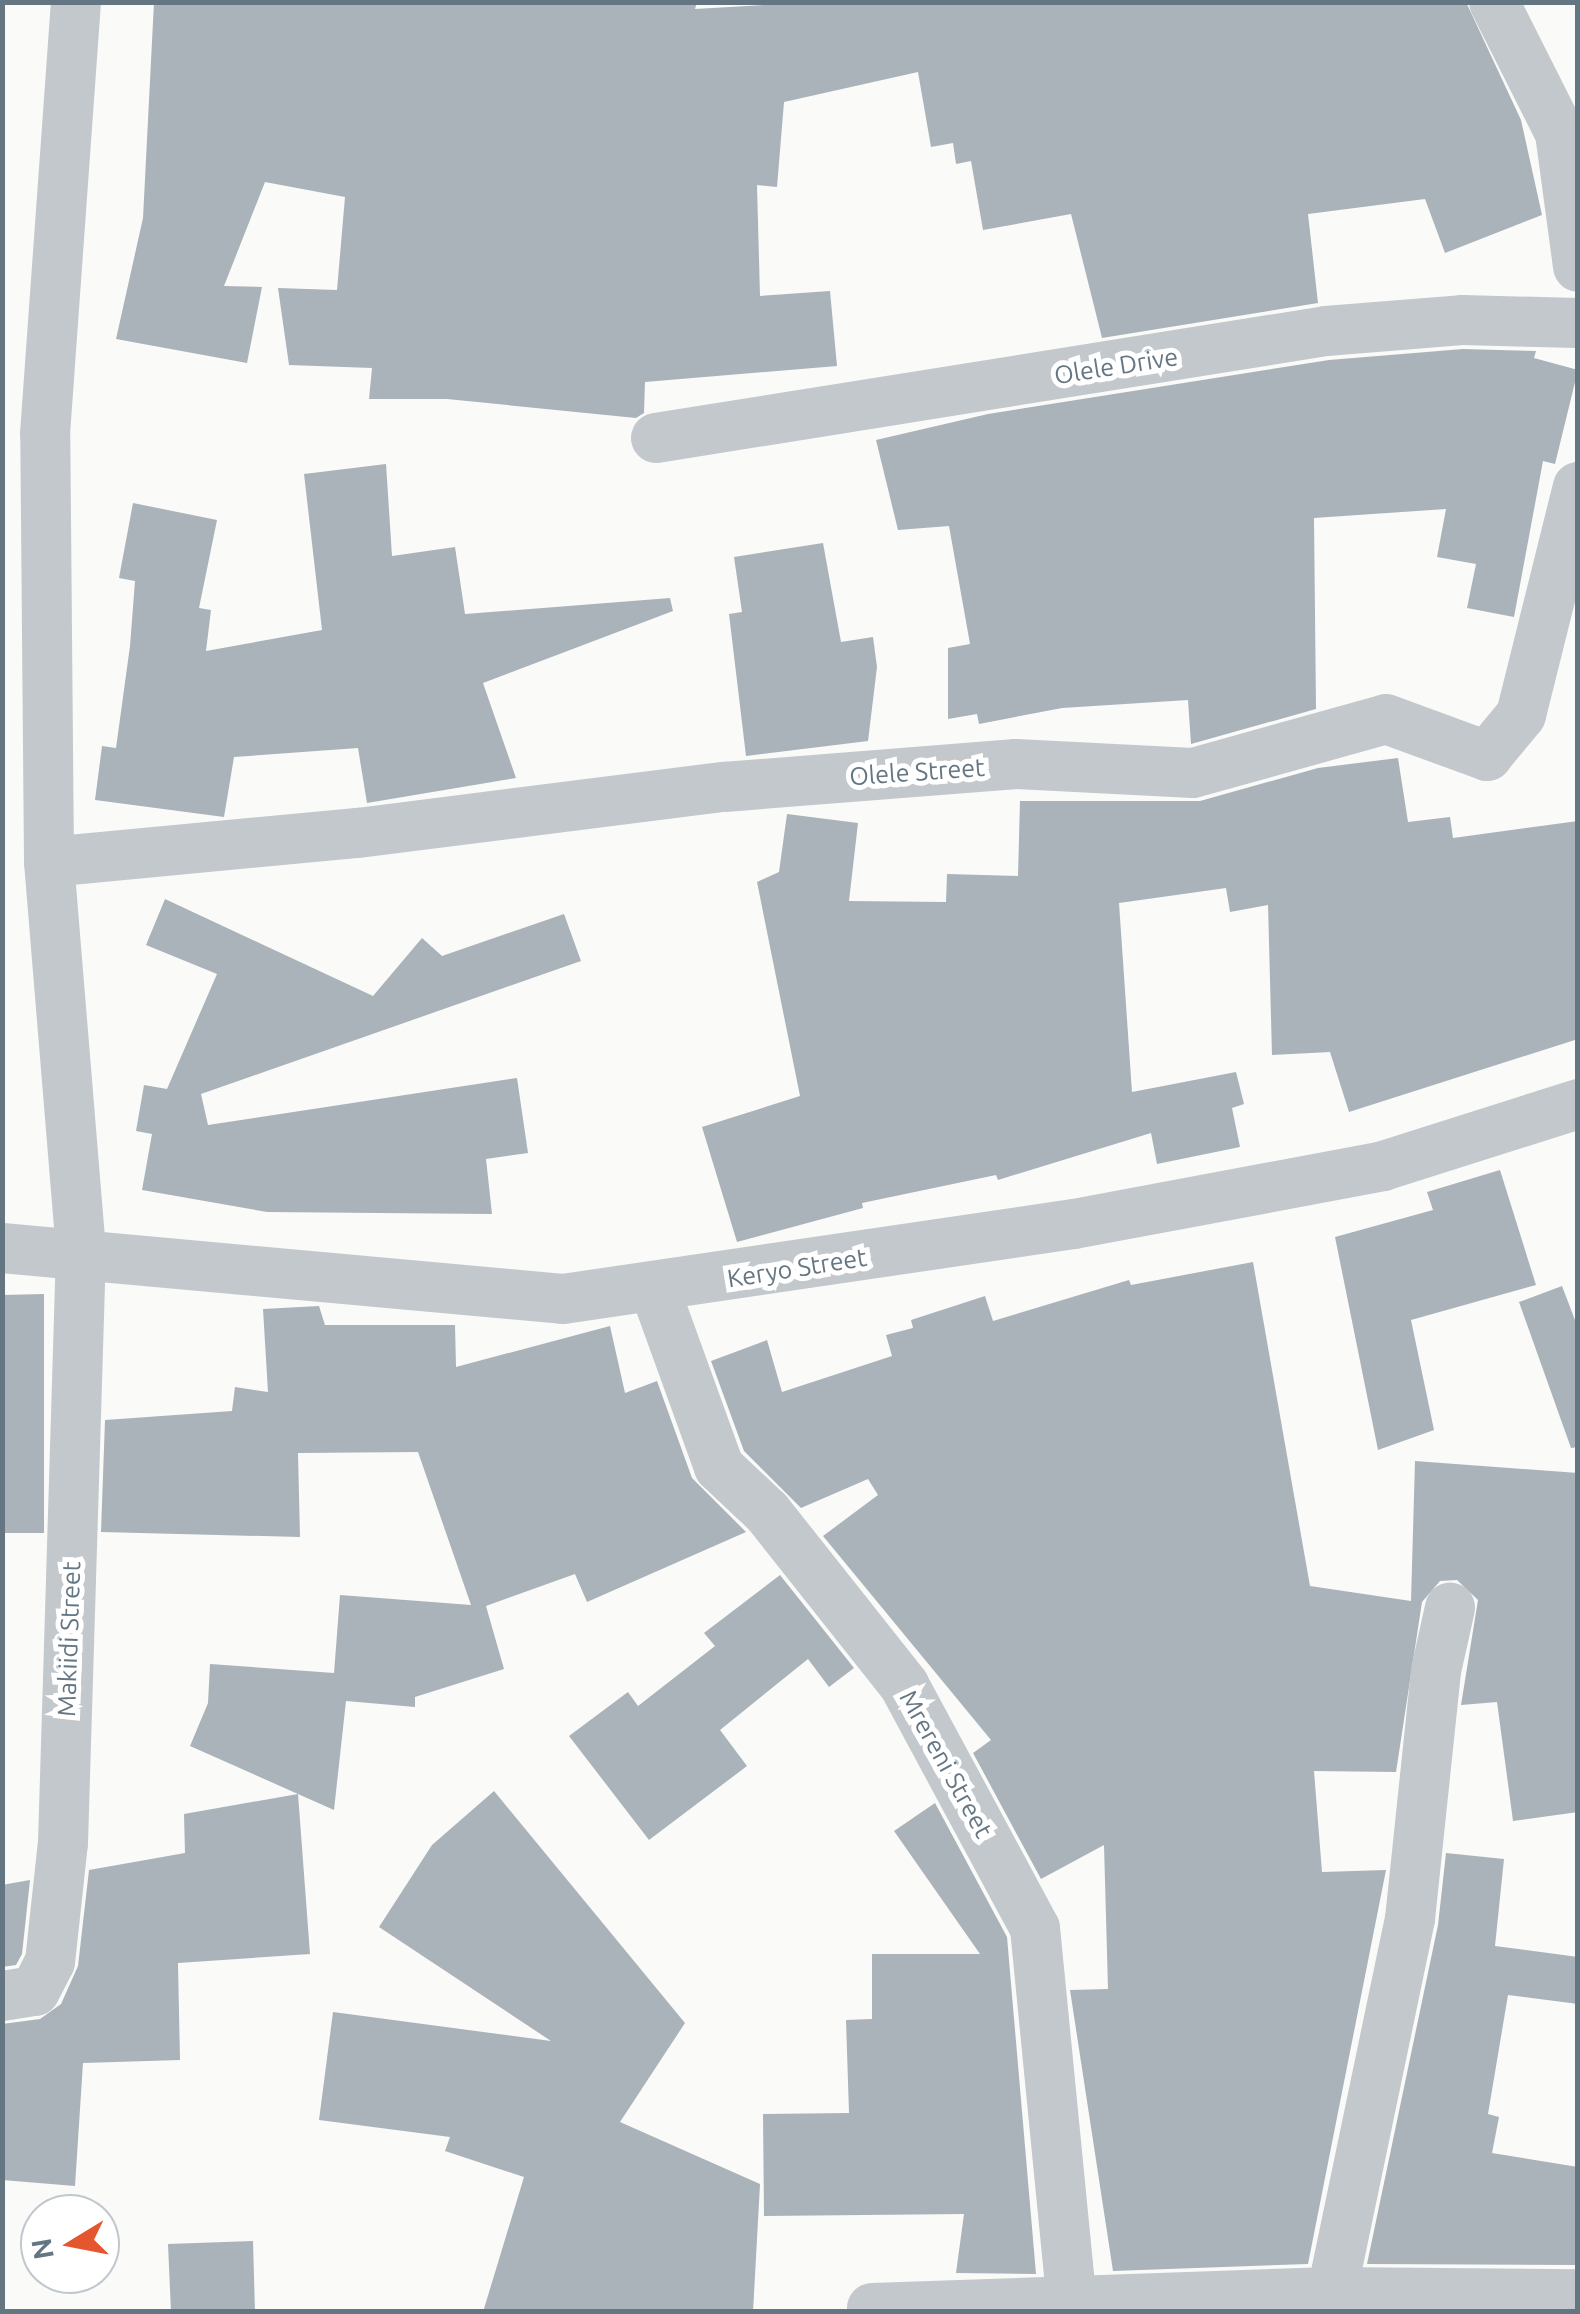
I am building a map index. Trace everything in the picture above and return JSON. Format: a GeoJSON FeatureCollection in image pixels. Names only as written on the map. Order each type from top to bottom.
{"type":"FeatureCollection","features":[{"type":"Feature","properties":{"kind":"street"},"geometry":{"type":"LineString","coordinates":[[76,2],[45,434],[49,862],[81,1251]]}},
{"type":"Feature","properties":{"kind":"street"},"geometry":{"type":"LineString","coordinates":[[1494,2],[1560,133],[1578,267]]}},
{"type":"Feature","properties":{"kind":"street","name":"Olele Drive"},"geometry":{"type":"LineString","coordinates":[[656,438],[1326,331],[1462,320],[1578,323]]}},
{"type":"Feature","properties":{"kind":"street"},"geometry":{"type":"LineString","coordinates":[[2,465],[45,434]]}},
{"type":"Feature","properties":{"kind":"street","name":"Olele Street"},"geometry":{"type":"LineString","coordinates":[[49,862],[358,834],[744,785],[1016,764],[1192,773],[1386,720],[1487,756],[1521,715],[1578,487]]}},
{"type":"Feature","properties":{"kind":"street","name":"Keryo Street"},"geometry":{"type":"LineString","coordinates":[[2,1248],[81,1251],[563,1300],[655,1290],[1384,1166],[1578,1104]]}},
{"type":"Feature","properties":{"kind":"street","name":"Makiidi Street"},"geometry":{"type":"LineString","coordinates":[[2,1996],[35,1990],[54,1936],[81,1251]]}},
{"type":"Feature","properties":{"kind":"street","name":"Mrereni Street"},"geometry":{"type":"LineString","coordinates":[[655,1290],[720,1467],[766,1512],[904,1686],[1034,1928],[1072,2302]]}},
{"type":"Feature","properties":{"kind":"street"},"geometry":{"type":"LineString","coordinates":[[1332,2292],[1410,1918],[1436,1671],[1450,1608]]}},
{"type":"Feature","properties":{"kind":"street"},"geometry":{"type":"LineString","coordinates":[[872,2308],[1332,2292],[1578,2294]]}},
{"type":"Feature","properties":{"kind":"building"},"geometry":{"type":"Polygon","coordinates":[[[154,2],[697,2],[695,9],[813,2],[1466,2],[1521,120],[1542,215],[1445,253],[1425,199],[1308,214],[1318,303],[1102,338],[1071,214],[983,230],[971,161],[956,164],[953,143],[931,147],[918,72],[784,102],[777,187],[757,185],[760,296],[830,291],[837,366],[645,382],[644,413],[636,418],[447,399],[369,399],[372,368],[289,365],[278,288],[337,290],[345,197],[265,182],[224,286],[262,287],[247,363],[116,339],[143,218],[154,2]]]}},
{"type":"Feature","properties":{"kind":"building"},"geometry":{"type":"Polygon","coordinates":[[[1463,349],[1536,351],[1534,358],[1578,370],[1555,464],[1543,461],[1514,617],[1467,608],[1476,564],[1437,557],[1446,509],[1314,518],[1316,709],[1191,744],[1188,700],[1062,708],[979,724],[977,714],[948,719],[948,648],[970,644],[949,526],[898,530],[876,440],[988,414],[1329,360],[1463,349]]]}},
{"type":"Feature","properties":{"kind":"building"},"geometry":{"type":"Polygon","coordinates":[[[386,464],[392,556],[455,547],[465,614],[670,598],[673,611],[483,683],[516,778],[367,803],[358,748],[234,757],[224,817],[95,800],[102,746],[116,748],[130,646],[135,581],[119,578],[133,503],[217,520],[199,608],[211,610],[206,651],[322,630],[304,474],[386,464]]]}},
{"type":"Feature","properties":{"kind":"building"},"geometry":{"type":"Polygon","coordinates":[[[823,543],[841,642],[873,637],[877,667],[868,741],[746,756],[729,614],[742,612],[734,557],[823,543]]]}},
{"type":"Feature","properties":{"kind":"building"},"geometry":{"type":"Polygon","coordinates":[[[1398,758],[1408,822],[1450,817],[1453,838],[1578,821],[1578,1039],[1349,1112],[1330,1052],[1272,1055],[1268,905],[1230,912],[1226,888],[1119,903],[1132,1092],[1236,1072],[1244,1104],[1232,1108],[1240,1147],[1157,1164],[1151,1133],[998,1180],[996,1175],[862,1203],[863,1208],[737,1242],[702,1127],[800,1096],[757,882],[779,872],[787,814],[858,823],[849,901],[946,902],[947,874],[1018,876],[1020,801],[1200,801],[1318,768],[1398,758]]]}},
{"type":"Feature","properties":{"kind":"building"},"geometry":{"type":"Polygon","coordinates":[[[165,899],[373,996],[422,938],[442,956],[564,914],[581,961],[201,1094],[208,1125],[517,1078],[528,1153],[486,1159],[492,1214],[267,1212],[142,1190],[152,1134],[136,1131],[144,1085],[167,1089],[217,974],[146,945],[165,899]]]}},
{"type":"Feature","properties":{"kind":"building"},"geometry":{"type":"Polygon","coordinates":[[[1500,1170],[1536,1285],[1411,1320],[1434,1430],[1378,1450],[1335,1237],[1433,1210],[1427,1192],[1500,1170]]]}},
{"type":"Feature","properties":{"kind":"building"},"geometry":{"type":"Polygon","coordinates":[[[1253,1262],[1310,1586],[1411,1601],[1415,1461],[1578,1473],[1578,1812],[1513,1821],[1497,1702],[1461,1705],[1478,1600],[1457,1580],[1440,1581],[1422,1602],[1396,1772],[1314,1771],[1322,1872],[1386,1870],[1308,2264],[1113,2271],[1070,1990],[1108,1989],[1104,1845],[1041,1879],[973,1753],[991,1740],[823,1536],[878,1495],[868,1479],[801,1508],[744,1451],[711,1361],[767,1340],[782,1392],[892,1356],[886,1335],[913,1328],[911,1320],[985,1296],[993,1321],[1129,1280],[1131,1285],[1253,1262]]]}},
{"type":"Feature","properties":{"kind":"building"},"geometry":{"type":"Polygon","coordinates":[[[1562,1286],[1578,1328],[1578,1447],[1571,1448],[1519,1302],[1562,1286]]]}},
{"type":"Feature","properties":{"kind":"building"},"geometry":{"type":"Polygon","coordinates":[[[44,1294],[44,1533],[2,1533],[2,1295],[44,1294]]]}},
{"type":"Feature","properties":{"kind":"building"},"geometry":{"type":"Polygon","coordinates":[[[319,1306],[325,1325],[455,1325],[456,1367],[610,1326],[625,1393],[657,1381],[692,1478],[746,1532],[587,1602],[575,1574],[486,1606],[504,1669],[415,1697],[415,1707],[346,1701],[334,1810],[190,1746],[208,1703],[210,1664],[334,1673],[340,1595],[471,1605],[418,1452],[298,1453],[300,1537],[101,1532],[105,1420],[232,1411],[235,1387],[268,1392],[263,1309],[319,1306]]]}},
{"type":"Feature","properties":{"kind":"building"},"geometry":{"type":"Polygon","coordinates":[[[780,1575],[854,1668],[829,1687],[808,1659],[720,1730],[747,1766],[649,1840],[569,1736],[628,1692],[638,1706],[715,1646],[704,1633],[780,1575]]]}},
{"type":"Feature","properties":{"kind":"building"},"geometry":{"type":"Polygon","coordinates":[[[494,1791],[685,2023],[620,2122],[760,2184],[753,2312],[483,2312],[524,2177],[445,2151],[450,2137],[319,2120],[333,2012],[551,2041],[379,1927],[432,1845],[494,1791]]]}},
{"type":"Feature","properties":{"kind":"building"},"geometry":{"type":"Polygon","coordinates":[[[298,1794],[310,1954],[178,1963],[180,2060],[83,2063],[75,2186],[2,2180],[2,2024],[40,2019],[61,2004],[78,1966],[89,1870],[185,1853],[184,1814],[298,1794]]]}},
{"type":"Feature","properties":{"kind":"building"},"geometry":{"type":"Polygon","coordinates":[[[935,1803],[1007,1937],[1036,2274],[956,2273],[964,2214],[764,2216],[763,2114],[849,2113],[846,2020],[872,2019],[872,1954],[980,1954],[894,1831],[935,1803]]]}},
{"type":"Feature","properties":{"kind":"building"},"geometry":{"type":"Polygon","coordinates":[[[1446,1853],[1504,1859],[1495,1946],[1578,1957],[1578,2004],[1508,1995],[1488,2114],[1499,2117],[1492,2153],[1578,2167],[1578,2265],[1367,2264],[1438,1925],[1446,1853]]]}},
{"type":"Feature","properties":{"kind":"building"},"geometry":{"type":"Polygon","coordinates":[[[30,1880],[22,1954],[16,1965],[2,1967],[2,1885],[30,1880]]]}},
{"type":"Feature","properties":{"kind":"building"},"geometry":{"type":"Polygon","coordinates":[[[253,2241],[255,2312],[171,2312],[168,2244],[253,2241]]]}}]}
